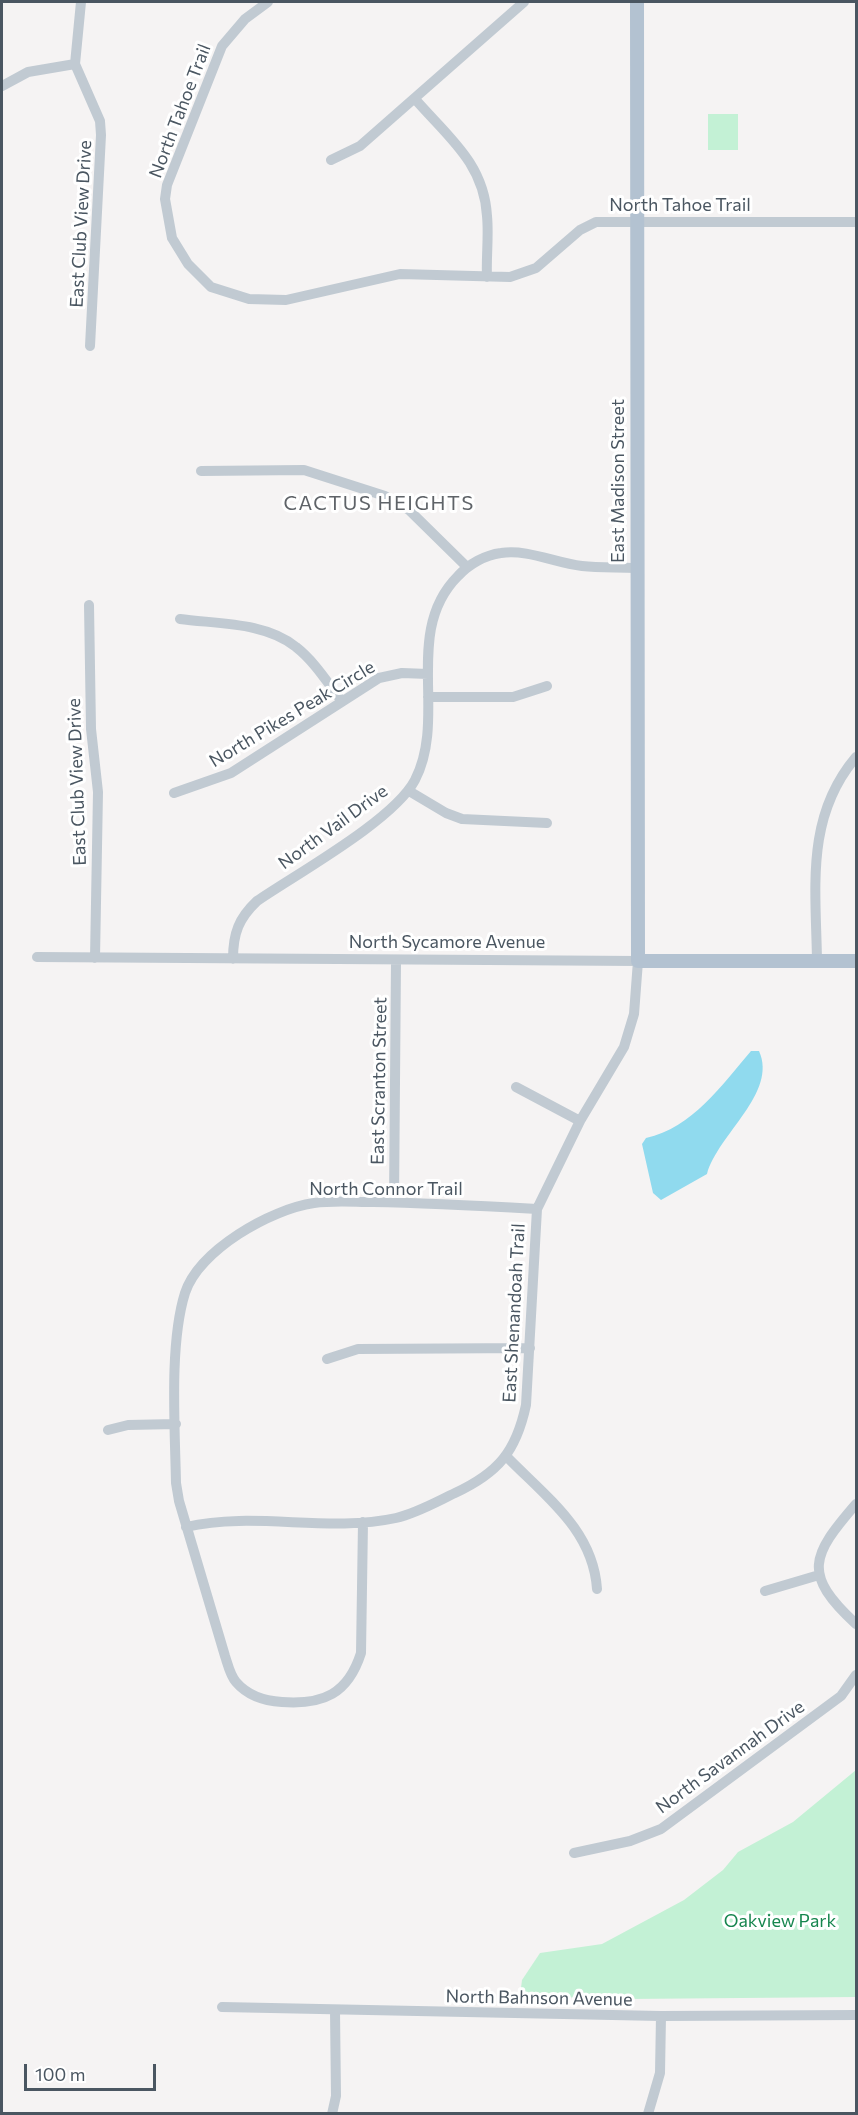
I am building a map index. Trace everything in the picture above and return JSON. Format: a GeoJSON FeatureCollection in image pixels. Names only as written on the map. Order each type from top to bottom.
{"type":"FeatureCollection","features":[{"type":"Feature","properties":{"kind":"main road","name":"East Madison Street"},"geometry":{"type":"LineString","coordinates":[[637,2],[638,961]]}},
{"type":"Feature","properties":{"kind":"main road","name":"North Sycamore Avenue"},"geometry":{"type":"LineString","coordinates":[[638,961],[856,961]]}},
{"type":"Feature","properties":{"kind":"street","name":"East Club View Drive"},"geometry":{"type":"LineString","coordinates":[[81,2],[75,64],[100,121],[101,135],[90,346]]}},
{"type":"Feature","properties":{"kind":"street","name":"North Tahoe Trail"},"geometry":{"type":"LineString","coordinates":[[268,2],[245,19],[222,46],[169,178],[165,199],[172,238],[188,264],[211,287],[249,299],[306,297],[400,274],[510,277],[536,268],[587,224],[606,221],[856,222]]}},
{"type":"Feature","properties":{"kind":"street"},"geometry":{"type":"LineString","coordinates":[[331,160],[360,146],[524,2]]}},
{"type":"Feature","properties":{"kind":"street"},"geometry":{"type":"LineString","coordinates":[[2,86],[28,72],[75,64]]}},
{"type":"Feature","properties":{"kind":"street"},"geometry":{"type":"LineString","coordinates":[[415,99],[466,155],[479,178],[487,216],[487,277]]}},
{"type":"Feature","properties":{"kind":"street"},"geometry":{"type":"LineString","coordinates":[[201,471],[304,470],[385,496],[409,510],[467,567]]}},
{"type":"Feature","properties":{"kind":"street","name":"North Vail Drive"},"geometry":{"type":"LineString","coordinates":[[233,959],[237,926],[245,912],[257,900],[370,825],[409,791],[419,770],[426,746],[428,642],[434,614],[448,586],[467,567],[491,556],[513,552],[581,566],[636,568]]}},
{"type":"Feature","properties":{"kind":"street","name":"East Club View Drive"},"geometry":{"type":"LineString","coordinates":[[89,605],[91,729],[98,792],[95,957]]}},
{"type":"Feature","properties":{"kind":"street"},"geometry":{"type":"LineString","coordinates":[[180,619],[260,630],[279,636],[308,657],[341,700]]}},
{"type":"Feature","properties":{"kind":"street","name":"North Pikes Peak Circle"},"geometry":{"type":"LineString","coordinates":[[174,793],[231,773],[341,700],[379,678],[402,673],[428,674]]}},
{"type":"Feature","properties":{"kind":"street"},"geometry":{"type":"LineString","coordinates":[[428,698],[513,697],[547,686]]}},
{"type":"Feature","properties":{"kind":"street"},"geometry":{"type":"LineString","coordinates":[[817,961],[815,852],[819,828],[832,794],[856,757]]}},
{"type":"Feature","properties":{"kind":"street"},"geometry":{"type":"LineString","coordinates":[[409,791],[446,813],[462,819],[547,823]]}},
{"type":"Feature","properties":{"kind":"street","name":"North Sycamore Avenue"},"geometry":{"type":"LineString","coordinates":[[37,957],[638,961]]}},
{"type":"Feature","properties":{"kind":"street","name":"East Scranton Street"},"geometry":{"type":"LineString","coordinates":[[394,1202],[396,961]]}},
{"type":"Feature","properties":{"kind":"street","name":"East Shenandoah Trail"},"geometry":{"type":"LineString","coordinates":[[186,1527],[211,1522],[363,1522],[397,1518],[427,1506],[483,1477],[507,1457],[520,1430],[526,1405],[537,1209],[580,1121],[624,1047],[634,1014],[638,961]]}},
{"type":"Feature","properties":{"kind":"street"},"geometry":{"type":"LineString","coordinates":[[516,1087],[580,1121]]}},
{"type":"Feature","properties":{"kind":"street","name":"North Connor Trail"},"geometry":{"type":"LineString","coordinates":[[363,1522],[362,1643],[355,1673],[329,1697],[305,1703],[269,1701],[258,1698],[234,1678],[221,1647],[186,1527],[176,1483],[178,1320],[186,1291],[197,1269],[216,1249],[297,1206],[323,1202],[394,1202],[537,1209]]}},
{"type":"Feature","properties":{"kind":"street"},"geometry":{"type":"LineString","coordinates":[[327,1359],[358,1349],[530,1348]]}},
{"type":"Feature","properties":{"kind":"street"},"geometry":{"type":"LineString","coordinates":[[108,1430],[128,1425],[176,1424]]}},
{"type":"Feature","properties":{"kind":"street"},"geometry":{"type":"LineString","coordinates":[[507,1457],[567,1517],[584,1539],[596,1570],[597,1590]]}},
{"type":"Feature","properties":{"kind":"street"},"geometry":{"type":"LineString","coordinates":[[856,1504],[832,1532],[820,1556],[819,1575],[826,1594],[856,1624]]}},
{"type":"Feature","properties":{"kind":"street"},"geometry":{"type":"LineString","coordinates":[[765,1591],[819,1575]]}},
{"type":"Feature","properties":{"kind":"street","name":"North Savannah Drive"},"geometry":{"type":"LineString","coordinates":[[574,1853],[630,1841],[661,1828],[841,1696],[856,1675]]}},
{"type":"Feature","properties":{"kind":"street","name":"North Bahnson Avenue"},"geometry":{"type":"LineString","coordinates":[[222,2007],[661,2016],[856,2014]]}},
{"type":"Feature","properties":{"kind":"street"},"geometry":{"type":"LineString","coordinates":[[332,2114],[336,2096],[335,2011]]}},
{"type":"Feature","properties":{"kind":"street"},"geometry":{"type":"LineString","coordinates":[[648,2114],[660,2073],[661,2016]]}},
{"type":"Feature","properties":{"kind":"green space"},"geometry":{"type":"Polygon","coordinates":[[[708,114],[738,114],[738,150],[708,150],[708,114]]]}},
{"type":"Feature","properties":{"kind":"green space","name":"Oakview Park"},"geometry":{"type":"Polygon","coordinates":[[[856,1770],[856,1997],[627,1999],[520,1996],[522,1980],[540,1953],[602,1944],[684,1900],[723,1870],[738,1852],[793,1822],[856,1770]]]}},
{"type":"Feature","properties":{"kind":"water"},"geometry":{"type":"Polygon","coordinates":[[[751,1051],[759,1051],[763,1067],[754,1098],[722,1144],[707,1174],[661,1200],[653,1193],[642,1144],[646,1138],[678,1125],[705,1104],[751,1051]]]}},
{"type":"Feature","properties":{"kind":"district","name":"CACTUS HEIGHTS"},"geometry":{"type":"Point","coordinates":[379,503]}}]}
